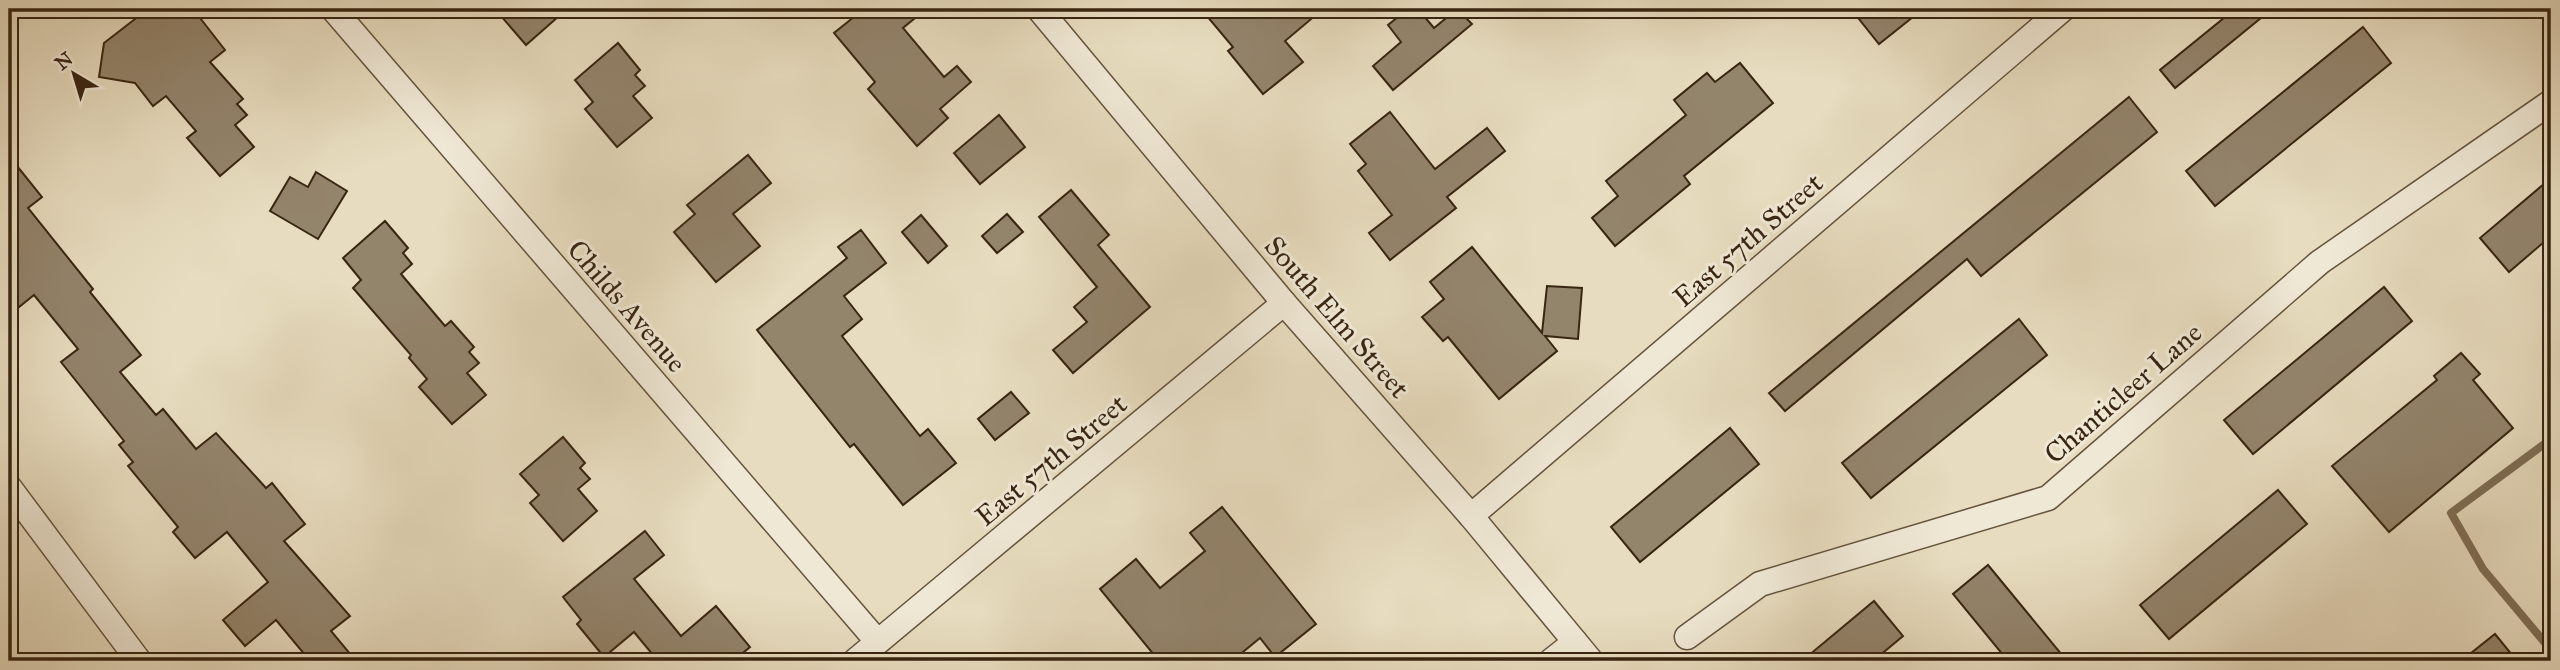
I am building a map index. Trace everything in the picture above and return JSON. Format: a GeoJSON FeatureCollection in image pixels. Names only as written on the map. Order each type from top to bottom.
{"type":"FeatureCollection","features":[{"type":"Feature","properties":{"kind":"street","name":"Childs Avenue"},"geometry":{"type":"LineString","coordinates":[[333,9],[877,641]]}},
{"type":"Feature","properties":{"kind":"street","name":"South Elm Street"},"geometry":{"type":"LineString","coordinates":[[1039,9],[1284,303],[1471,516],[1591,661]]}},
{"type":"Feature","properties":{"kind":"street","name":"East 57th Street"},"geometry":{"type":"LineString","coordinates":[[1471,516],[2063,9]]}},
{"type":"Feature","properties":{"kind":"street","name":"Chanticleer Lane"},"geometry":{"type":"LineString","coordinates":[[1687,637],[1760,584],[2049,498],[2320,262],[2551,102]]}},
{"type":"Feature","properties":{"kind":"street","name":"East 57th Street"},"geometry":{"type":"LineString","coordinates":[[855,661],[1284,303]]}},
{"type":"Feature","properties":{"kind":"street"},"geometry":{"type":"LineString","coordinates":[[9,487],[139,661]]}},
{"type":"Feature","properties":{"kind":"street"},"geometry":{"type":"LineString","coordinates":[[1551,661],[1575,642]]}},
{"type":"Feature","properties":{"kind":"building"},"geometry":{"type":"Polygon","coordinates":[[[148,9],[193,9],[225,50],[210,62],[243,99],[237,104],[247,115],[235,125],[254,147],[220,176],[187,138],[196,131],[166,96],[153,106],[135,83],[99,77],[104,43],[148,9]]]}},
{"type":"Feature","properties":{"kind":"building"},"geometry":{"type":"Polygon","coordinates":[[[495,9],[567,9],[526,45],[495,9]]]}},
{"type":"Feature","properties":{"kind":"building"},"geometry":{"type":"Polygon","coordinates":[[[864,9],[926,9],[903,28],[944,77],[957,66],[971,82],[940,109],[948,118],[917,146],[868,89],[875,82],[834,33],[864,9]]]}},
{"type":"Feature","properties":{"kind":"building"},"geometry":{"type":"Polygon","coordinates":[[[1201,9],[1323,9],[1285,41],[1303,62],[1263,94],[1228,51],[1233,47],[1201,9]]]}},
{"type":"Feature","properties":{"kind":"building"},"geometry":{"type":"Polygon","coordinates":[[[1408,9],[1418,9],[1434,28],[1457,9],[1472,24],[1393,90],[1373,66],[1401,42],[1388,25],[1408,9]]]}},
{"type":"Feature","properties":{"kind":"building"},"geometry":{"type":"Polygon","coordinates":[[[1851,9],[1923,9],[1879,44],[1851,9]]]}},
{"type":"Feature","properties":{"kind":"building"},"geometry":{"type":"Polygon","coordinates":[[[2235,9],[2272,9],[2175,88],[2160,70],[2235,9]]]}},
{"type":"Feature","properties":{"kind":"building"},"geometry":{"type":"Polygon","coordinates":[[[2363,27],[2391,63],[2215,206],[2186,171],[2363,27]]]}},
{"type":"Feature","properties":{"kind":"building"},"geometry":{"type":"Polygon","coordinates":[[[618,43],[640,70],[635,75],[645,86],[633,96],[652,118],[617,147],[585,109],[593,102],[575,80],[618,43]]]}},
{"type":"Feature","properties":{"kind":"building"},"geometry":{"type":"Polygon","coordinates":[[[1740,63],[1773,103],[1684,176],[1690,184],[1615,246],[1592,218],[1618,196],[1606,181],[1686,115],[1674,100],[1707,73],[1715,82],[1740,63]]]}},
{"type":"Feature","properties":{"kind":"building"},"geometry":{"type":"Polygon","coordinates":[[[2129,97],[2157,132],[1981,276],[1967,259],[1785,411],[1769,393],[2129,97]]]}},
{"type":"Feature","properties":{"kind":"building"},"geometry":{"type":"Polygon","coordinates":[[[1390,112],[1435,169],[1487,128],[1505,151],[1447,197],[1456,208],[1390,260],[1369,233],[1392,215],[1358,171],[1366,164],[1350,144],[1390,112]]]}},
{"type":"Feature","properties":{"kind":"building"},"geometry":{"type":"Polygon","coordinates":[[[999,115],[1025,147],[980,184],[954,153],[999,115]]]}},
{"type":"Feature","properties":{"kind":"building"},"geometry":{"type":"Polygon","coordinates":[[[748,155],[771,183],[733,214],[760,246],[716,282],[674,232],[695,214],[687,205],[748,155]]]}},
{"type":"Feature","properties":{"kind":"building"},"geometry":{"type":"Polygon","coordinates":[[[9,156],[42,197],[28,208],[93,289],[90,292],[141,355],[120,372],[156,415],[163,409],[196,449],[216,433],[266,488],[272,483],[305,524],[284,541],[350,616],[331,631],[356,661],[310,661],[276,620],[245,646],[223,620],[268,582],[227,532],[195,558],[173,532],[178,527],[128,466],[133,462],[119,445],[124,441],[61,362],[78,349],[34,295],[19,307],[9,295],[9,156]]]}},
{"type":"Feature","properties":{"kind":"building"},"geometry":{"type":"Polygon","coordinates":[[[316,172],[347,191],[318,239],[270,211],[290,177],[308,187],[316,172]]]}},
{"type":"Feature","properties":{"kind":"building"},"geometry":{"type":"Polygon","coordinates":[[[2551,178],[2551,236],[2509,272],[2480,238],[2551,178]]]}},
{"type":"Feature","properties":{"kind":"building"},"geometry":{"type":"Polygon","coordinates":[[[1071,190],[1109,235],[1098,245],[1150,307],[1073,373],[1053,350],[1087,322],[1074,307],[1097,287],[1039,217],[1071,190]]]}},
{"type":"Feature","properties":{"kind":"building"},"geometry":{"type":"Polygon","coordinates":[[[1007,214],[1023,232],[997,253],[982,236],[1007,214]]]}},
{"type":"Feature","properties":{"kind":"building"},"geometry":{"type":"Polygon","coordinates":[[[921,215],[947,246],[928,263],[902,232],[921,215]]]}},
{"type":"Feature","properties":{"kind":"building"},"geometry":{"type":"Polygon","coordinates":[[[385,221],[408,248],[403,253],[412,264],[401,274],[445,326],[451,321],[474,347],[469,352],[479,363],[467,373],[486,395],[452,424],[419,387],[427,379],[409,358],[411,355],[353,288],[361,280],[343,258],[385,221]]]}},
{"type":"Feature","properties":{"kind":"building"},"geometry":{"type":"Polygon","coordinates":[[[861,230],[886,263],[844,296],[862,319],[842,336],[920,436],[928,429],[956,463],[903,505],[854,444],[850,447],[757,330],[847,258],[838,247],[861,230]]]}},
{"type":"Feature","properties":{"kind":"building"},"geometry":{"type":"Polygon","coordinates":[[[1472,247],[1542,333],[1547,286],[1582,288],[1578,339],[1545,336],[1557,351],[1499,399],[1448,337],[1443,341],[1422,317],[1444,299],[1430,282],[1472,247]]]}},
{"type":"Feature","properties":{"kind":"building"},"geometry":{"type":"Polygon","coordinates":[[[2384,287],[2412,321],[2253,454],[2224,420],[2384,287]]]}},
{"type":"Feature","properties":{"kind":"building"},"geometry":{"type":"Polygon","coordinates":[[[2019,319],[2047,355],[1871,498],[1842,463],[2019,319]]]}},
{"type":"Feature","properties":{"kind":"building"},"geometry":{"type":"Polygon","coordinates":[[[2461,353],[2480,374],[2473,380],[2513,428],[2389,532],[2332,466],[2437,380],[2434,376],[2461,353]]]}},
{"type":"Feature","properties":{"kind":"building"},"geometry":{"type":"Polygon","coordinates":[[[1011,392],[1029,413],[995,440],[978,419],[1011,392]]]}},
{"type":"Feature","properties":{"kind":"building"},"geometry":{"type":"Polygon","coordinates":[[[1730,428],[1759,464],[1640,562],[1611,527],[1730,428]]]}},
{"type":"Feature","properties":{"kind":"building"},"geometry":{"type":"Polygon","coordinates":[[[563,437],[585,463],[580,468],[590,479],[578,489],[597,511],[563,541],[530,503],[539,495],[520,474],[563,437]]]}},
{"type":"Feature","properties":{"kind":"building"},"geometry":{"type":"Polygon","coordinates":[[[2278,490],[2307,524],[2169,639],[2140,605],[2278,490]]]}},
{"type":"Feature","properties":{"kind":"building"},"geometry":{"type":"Polygon","coordinates":[[[1222,507],[1316,624],[1275,657],[1260,638],[1232,661],[1159,661],[1100,589],[1136,559],[1160,588],[1205,551],[1190,533],[1222,507]]]}},
{"type":"Feature","properties":{"kind":"building"},"geometry":{"type":"Polygon","coordinates":[[[645,531],[664,555],[634,579],[681,636],[716,606],[750,647],[733,661],[658,661],[634,632],[604,657],[577,624],[581,620],[563,597],[645,531]]]}},
{"type":"Feature","properties":{"kind":"building"},"geometry":{"type":"Polygon","coordinates":[[[1988,565],[2067,661],[2008,661],[1953,594],[1988,565]]]}},
{"type":"Feature","properties":{"kind":"building"},"geometry":{"type":"Polygon","coordinates":[[[1874,601],[1903,636],[1873,661],[1802,661],[1874,601]]]}},
{"type":"Feature","properties":{"kind":"building"},"geometry":{"type":"Polygon","coordinates":[[[2495,634],[2517,661],[2461,661],[2495,634]]]}},
{"type":"Feature","properties":{"kind":"waterway"},"geometry":{"type":"LineString","coordinates":[[2551,439],[2451,513],[2483,569],[2551,650]]}}]}
